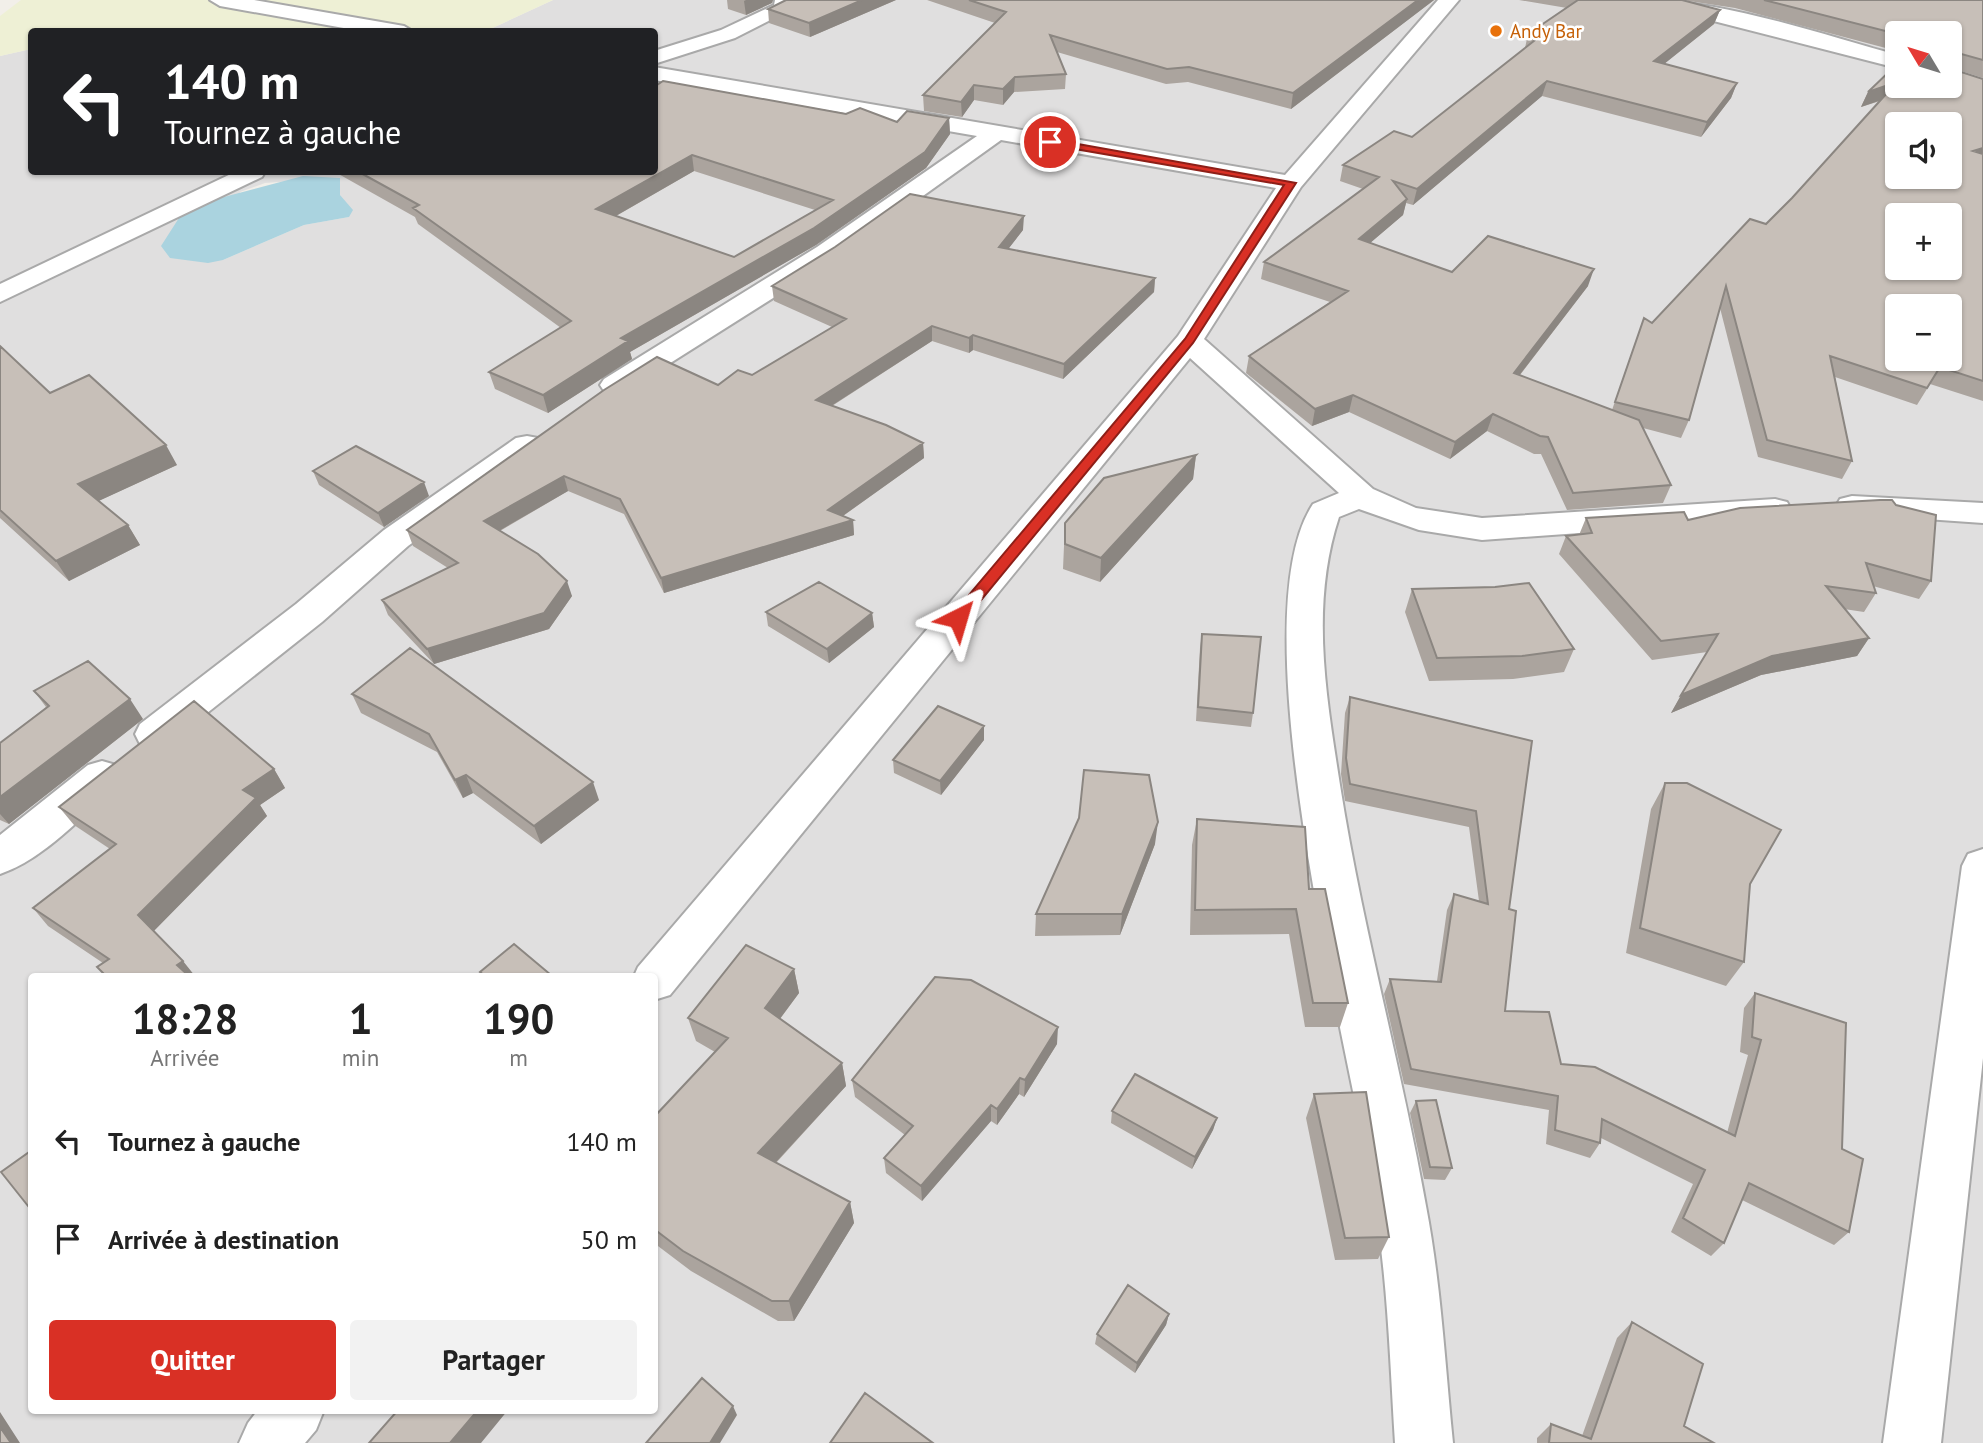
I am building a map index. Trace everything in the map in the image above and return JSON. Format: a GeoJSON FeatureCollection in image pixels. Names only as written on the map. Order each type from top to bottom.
{"type":"FeatureCollection","features":[{"type":"Feature","properties":{"kind":"street"},"geometry":{"type":"LineString","coordinates":[[220,0],[382,28]]}},
{"type":"Feature","properties":{"kind":"street"},"geometry":{"type":"LineString","coordinates":[[658,57],[728,34],[784,8],[785,0]]}},
{"type":"Feature","properties":{"kind":"street"},"geometry":{"type":"LineString","coordinates":[[658,976],[1189,341],[1291,183],[1449,0]]}},
{"type":"Feature","properties":{"kind":"street"},"geometry":{"type":"LineString","coordinates":[[1654,0],[1885,59]]}},
{"type":"Feature","properties":{"kind":"street"},"geometry":{"type":"LineString","coordinates":[[328,28],[343,21]]}},
{"type":"Feature","properties":{"kind":"street"},"geometry":{"type":"LineString","coordinates":[[666,75],[1291,183]]}},
{"type":"Feature","properties":{"kind":"street"},"geometry":{"type":"LineString","coordinates":[[595,397],[826,253],[996,133]]}},
{"type":"Feature","properties":{"kind":"street"},"geometry":{"type":"LineString","coordinates":[[0,294],[247,175]]}},
{"type":"Feature","properties":{"kind":"street"},"geometry":{"type":"LineString","coordinates":[[1189,341],[1361,496],[1382,510],[1450,526],[1482,529],[1869,505],[1983,513]]}},
{"type":"Feature","properties":{"kind":"street"},"geometry":{"type":"LineString","coordinates":[[0,857],[44,825],[130,753],[309,613],[396,538],[551,429]]}},
{"type":"Feature","properties":{"kind":"street"},"geometry":{"type":"LineString","coordinates":[[1361,496],[1325,511],[1311,543],[1302,614],[1310,718],[1328,848],[1401,1209],[1424,1443]]}},
{"type":"Feature","properties":{"kind":"street"},"geometry":{"type":"LineString","coordinates":[[1912,1443],[1983,866]]}},
{"type":"Feature","properties":{"kind":"street"},"geometry":{"type":"LineString","coordinates":[[268,1443],[293,1414]]}},
{"type":"Feature","properties":{"kind":"shaded area"},"geometry":{"type":"Polygon","coordinates":[[[553,0],[1983,0],[1983,1443],[0,1443],[0,56],[28,50],[28,175],[658,175],[658,28],[492,28],[553,0]],[[339,178],[265,183],[240,192],[223,260],[304,225],[349,217],[340,195],[339,178]]]}},
{"type":"Feature","properties":{"kind":"green space"},"geometry":{"type":"Polygon","coordinates":[[[21,0],[553,0],[492,28],[28,28],[28,50],[0,56],[0,16],[21,0]]]}},
{"type":"Feature","properties":{"kind":"water"},"geometry":{"type":"Polygon","coordinates":[[[303,176],[340,178],[340,195],[353,210],[349,217],[304,225],[223,260],[208,263],[170,258],[161,246],[186,207],[303,176]]]}},
{"type":"Feature","properties":{"kind":"building"},"geometry":{"type":"Polygon","coordinates":[[[786,0],[862,0],[809,23],[768,9],[786,0]]]}},
{"type":"Feature","properties":{"kind":"building"},"geometry":{"type":"Polygon","coordinates":[[[969,0],[1418,0],[1293,93],[1189,67],[1167,69],[1050,35],[1066,74],[1015,77],[1003,89],[974,85],[961,102],[923,95],[1006,12],[969,0]]]}},
{"type":"Feature","properties":{"kind":"building"},"geometry":{"type":"Polygon","coordinates":[[[1578,0],[1682,0],[1720,10],[1654,61],[1737,83],[1707,122],[1547,81],[1417,189],[1393,181],[1407,199],[1359,239],[1452,272],[1488,236],[1594,269],[1514,373],[1639,420],[1671,485],[1573,493],[1548,437],[1540,436],[1493,414],[1455,442],[1353,395],[1315,409],[1249,356],[1348,291],[1264,262],[1379,177],[1343,165],[1394,131],[1412,137],[1539,37],[1528,34],[1578,0]]]}},
{"type":"Feature","properties":{"kind":"building"},"geometry":{"type":"Polygon","coordinates":[[[1764,0],[1983,0],[1983,60],[1962,54],[1962,21],[1885,21],[1885,31],[1764,0]]]}},
{"type":"Feature","properties":{"kind":"building"},"geometry":{"type":"Polygon","coordinates":[[[1962,72],[1983,79],[1983,148],[1973,151],[1983,154],[1983,381],[1952,371],[1962,371],[1962,294],[1885,294],[1885,371],[1938,371],[1927,388],[1830,356],[1852,461],[1767,440],[1726,286],[1689,420],[1615,402],[1644,318],[1652,323],[1750,219],[1766,224],[1885,95],[1885,98],[1962,98],[1962,72]]]}},
{"type":"Feature","properties":{"kind":"building"},"geometry":{"type":"Polygon","coordinates":[[[1885,76],[1885,86],[1868,92],[1885,76]]]}},
{"type":"Feature","properties":{"kind":"building"},"geometry":{"type":"Polygon","coordinates":[[[663,81],[846,114],[860,108],[897,122],[907,111],[949,118],[925,152],[814,228],[621,338],[628,341],[543,395],[489,372],[571,321],[413,208],[419,205],[364,175],[656,175],[596,209],[734,257],[833,200],[692,155],[658,174],[658,84],[663,81]]]}},
{"type":"Feature","properties":{"kind":"building"},"geometry":{"type":"Polygon","coordinates":[[[910,194],[1024,216],[999,247],[1155,278],[1064,364],[973,335],[969,338],[932,326],[816,400],[886,425],[923,443],[828,510],[853,520],[661,578],[620,499],[564,476],[484,521],[538,554],[567,581],[544,613],[427,649],[382,600],[458,563],[407,530],[604,390],[657,357],[718,385],[738,370],[752,375],[846,319],[772,286],[835,247],[910,194]]]}},
{"type":"Feature","properties":{"kind":"building"},"geometry":{"type":"Polygon","coordinates":[[[0,346],[50,393],[89,375],[166,445],[78,484],[128,525],[56,561],[0,510],[0,346]]]}},
{"type":"Feature","properties":{"kind":"building"},"geometry":{"type":"Polygon","coordinates":[[[356,446],[424,482],[378,513],[313,471],[356,446]]]}},
{"type":"Feature","properties":{"kind":"building"},"geometry":{"type":"Polygon","coordinates":[[[1196,455],[1101,558],[1065,544],[1065,523],[1104,478],[1196,455]]]}},
{"type":"Feature","properties":{"kind":"building"},"geometry":{"type":"Polygon","coordinates":[[[1892,500],[1896,505],[1936,515],[1931,581],[1866,563],[1876,593],[1826,586],[1869,638],[1772,656],[1681,695],[1718,634],[1661,641],[1566,536],[1592,533],[1586,518],[1684,512],[1688,520],[1740,508],[1892,500]]]}},
{"type":"Feature","properties":{"kind":"building"},"geometry":{"type":"Polygon","coordinates":[[[819,582],[872,613],[827,649],[766,612],[819,582]]]}},
{"type":"Feature","properties":{"kind":"building"},"geometry":{"type":"Polygon","coordinates":[[[1529,583],[1574,649],[1522,656],[1437,658],[1412,589],[1495,587],[1529,583]]]}},
{"type":"Feature","properties":{"kind":"building"},"geometry":{"type":"Polygon","coordinates":[[[1202,634],[1261,637],[1253,713],[1198,707],[1202,634]]]}},
{"type":"Feature","properties":{"kind":"building"},"geometry":{"type":"Polygon","coordinates":[[[410,648],[593,782],[534,826],[466,775],[455,780],[429,734],[352,694],[410,648]]]}},
{"type":"Feature","properties":{"kind":"building"},"geometry":{"type":"Polygon","coordinates":[[[88,661],[130,699],[0,797],[0,743],[49,706],[34,691],[88,661]]]}},
{"type":"Feature","properties":{"kind":"building"},"geometry":{"type":"Polygon","coordinates":[[[1350,697],[1532,741],[1509,909],[1516,911],[1505,1011],[1549,1012],[1561,1064],[1595,1067],[1735,1136],[1761,1040],[1752,1037],[1755,993],[1846,1023],[1842,1149],[1863,1159],[1849,1232],[1749,1183],[1724,1243],[1683,1218],[1705,1170],[1602,1119],[1600,1143],[1555,1130],[1558,1096],[1411,1069],[1390,979],[1441,982],[1454,894],[1488,904],[1476,811],[1350,784],[1346,758],[1350,697]]]}},
{"type":"Feature","properties":{"kind":"building"},"geometry":{"type":"Polygon","coordinates":[[[194,701],[274,769],[243,790],[256,798],[138,915],[183,961],[177,965],[186,973],[103,973],[97,967],[109,959],[33,908],[116,844],[59,807],[194,701]]]}},
{"type":"Feature","properties":{"kind":"building"},"geometry":{"type":"Polygon","coordinates":[[[938,706],[984,726],[940,781],[893,760],[938,706]]]}},
{"type":"Feature","properties":{"kind":"building"},"geometry":{"type":"Polygon","coordinates":[[[1084,770],[1149,775],[1158,822],[1122,914],[1036,914],[1079,818],[1084,770]]]}},
{"type":"Feature","properties":{"kind":"building"},"geometry":{"type":"Polygon","coordinates":[[[1665,783],[1687,783],[1781,830],[1750,884],[1744,962],[1640,928],[1665,783]]]}},
{"type":"Feature","properties":{"kind":"building"},"geometry":{"type":"Polygon","coordinates":[[[1197,819],[1305,827],[1309,889],[1325,889],[1348,1003],[1313,1003],[1296,909],[1195,910],[1197,819]]]}},
{"type":"Feature","properties":{"kind":"building"},"geometry":{"type":"Polygon","coordinates":[[[514,944],[549,973],[481,973],[514,944]]]}},
{"type":"Feature","properties":{"kind":"building"},"geometry":{"type":"Polygon","coordinates":[[[746,945],[794,969],[765,1008],[842,1063],[758,1153],[850,1202],[789,1301],[772,1301],[683,1251],[658,1232],[658,1113],[728,1038],[688,1018],[746,945]]]}},
{"type":"Feature","properties":{"kind":"building"},"geometry":{"type":"Polygon","coordinates":[[[935,977],[971,980],[1058,1027],[1025,1080],[1020,1078],[997,1109],[991,1105],[921,1186],[884,1158],[913,1126],[852,1080],[935,977]]]}},
{"type":"Feature","properties":{"kind":"building"},"geometry":{"type":"Polygon","coordinates":[[[1135,1074],[1217,1118],[1195,1157],[1112,1111],[1135,1074]]]}},
{"type":"Feature","properties":{"kind":"building"},"geometry":{"type":"Polygon","coordinates":[[[1366,1092],[1389,1237],[1345,1238],[1314,1094],[1366,1092]]]}},
{"type":"Feature","properties":{"kind":"building"},"geometry":{"type":"Polygon","coordinates":[[[1436,1100],[1452,1168],[1430,1167],[1416,1101],[1436,1100]]]}},
{"type":"Feature","properties":{"kind":"building"},"geometry":{"type":"Polygon","coordinates":[[[28,1153],[28,1206],[1,1172],[28,1153]]]}},
{"type":"Feature","properties":{"kind":"building"},"geometry":{"type":"Polygon","coordinates":[[[1128,1285],[1169,1314],[1137,1363],[1097,1334],[1128,1285]]]}},
{"type":"Feature","properties":{"kind":"building"},"geometry":{"type":"Polygon","coordinates":[[[1632,1322],[1703,1364],[1684,1426],[1714,1443],[1549,1443],[1551,1424],[1591,1439],[1632,1322]]]}},
{"type":"Feature","properties":{"kind":"building"},"geometry":{"type":"Polygon","coordinates":[[[702,1378],[733,1406],[710,1443],[646,1443],[702,1378]]]}},
{"type":"Feature","properties":{"kind":"building"},"geometry":{"type":"Polygon","coordinates":[[[865,1393],[933,1443],[830,1443],[865,1393]]]}},
{"type":"Feature","properties":{"kind":"building"},"geometry":{"type":"Polygon","coordinates":[[[394,1414],[475,1414],[450,1443],[369,1443],[394,1414]]]}},
{"type":"Feature","properties":{"kind":"building"},"geometry":{"type":"Polygon","coordinates":[[[0,1427],[11,1443],[0,1443],[0,1427]]]}},
{"type":"Feature","properties":{"kind":"place","name":"Andy Bar"},"geometry":{"type":"Point","coordinates":[1496,31]}},
{"type":"Feature","properties":{"kind":"route"},"geometry":{"type":"LineString","coordinates":[[958,618],[1189,341],[1291,183],[1050,142]]}}]}
